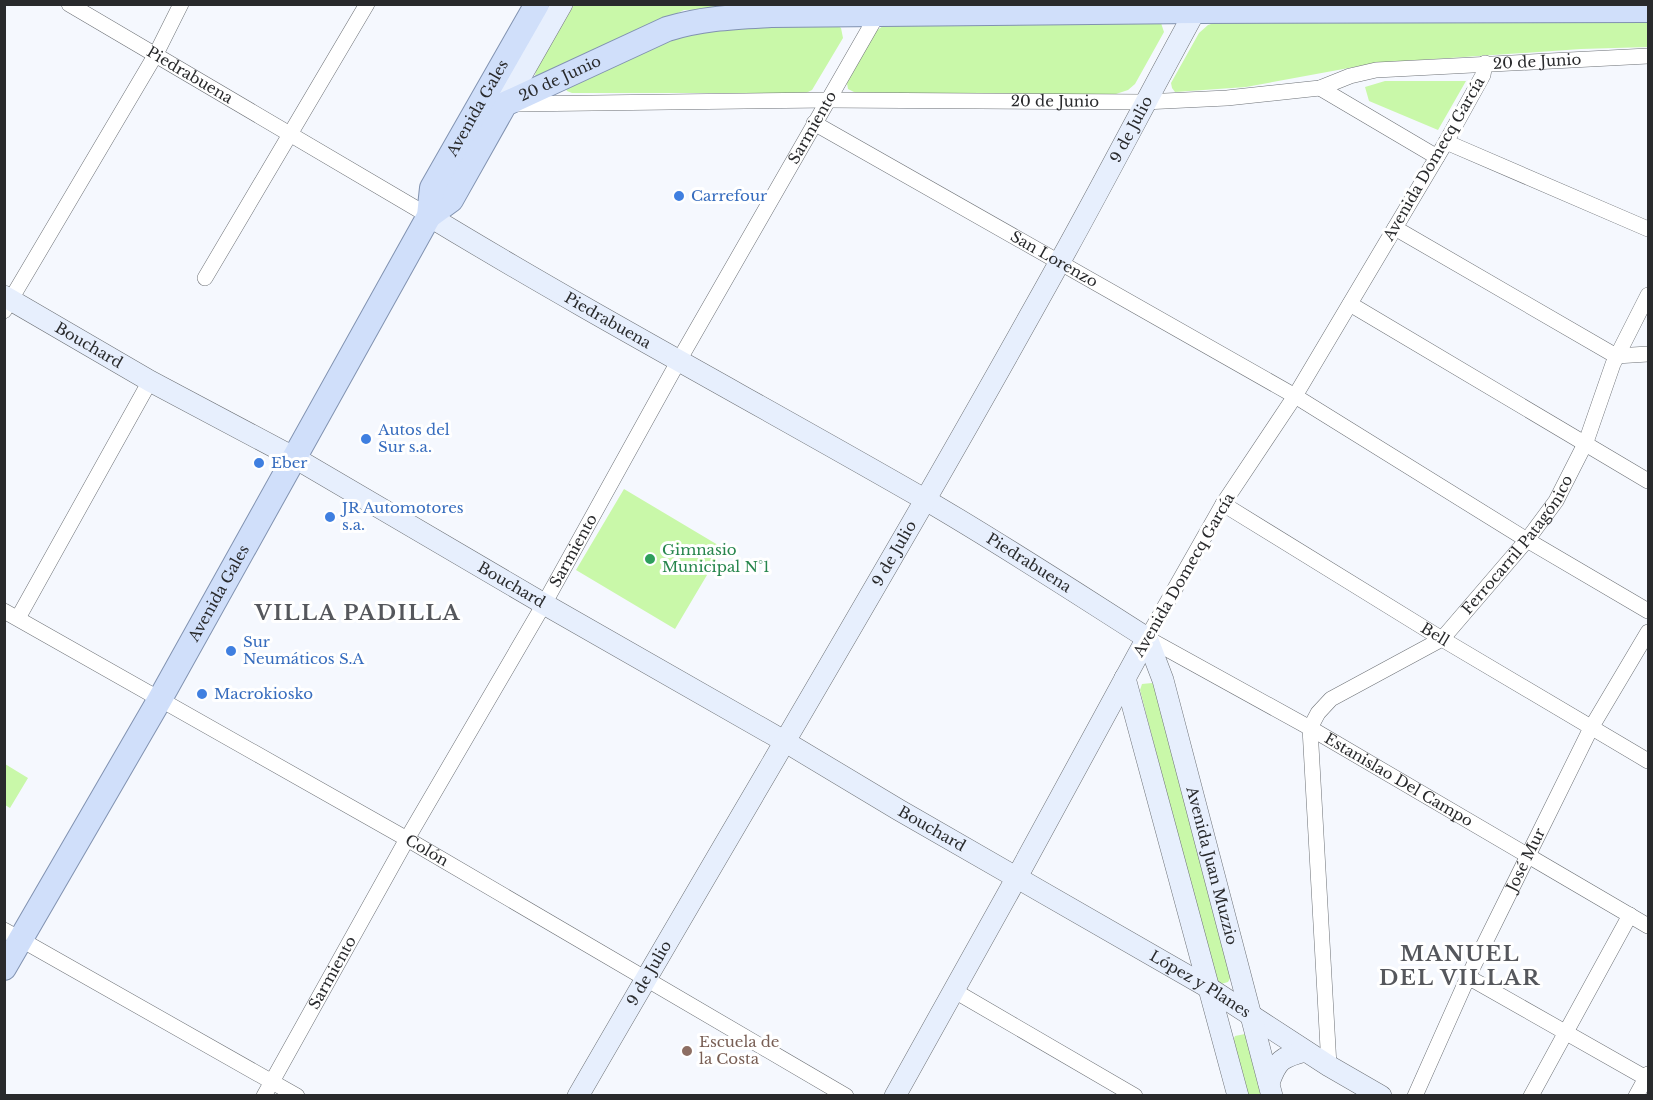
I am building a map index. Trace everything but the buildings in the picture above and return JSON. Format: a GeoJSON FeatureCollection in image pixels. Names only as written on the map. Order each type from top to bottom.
{"type":"FeatureCollection","features":[{"type":"Feature","properties":{"kind":"main road","name":"Avenida Gales"},"geometry":{"type":"LineString","coordinates":[[4,968],[13,935],[160,699],[429,216],[432,188],[537,4]]}},
{"type":"Feature","properties":{"kind":"main road","name":"Avenida Gales"},"geometry":{"type":"LineString","coordinates":[[429,216],[451,200],[562,4]]}},
{"type":"Feature","properties":{"kind":"main road","name":"20 de Junio"},"geometry":{"type":"LineString","coordinates":[[505,104],[667,29],[716,18],[880,10],[1197,8],[1648,10]]}},
{"type":"Feature","properties":{"kind":"main road","name":"9 de Julio"},"geometry":{"type":"LineString","coordinates":[[578,1095],[925,500],[1059,263],[1144,102],[1197,8]]}},
{"type":"Feature","properties":{"kind":"main road","name":"Piedrabuena"},"geometry":{"type":"LineString","coordinates":[[429,216],[678,362],[925,500],[1147,638]]}},
{"type":"Feature","properties":{"kind":"main road","name":"Bouchard"},"geometry":{"type":"LineString","coordinates":[[7,302],[295,458],[1017,877]]}},
{"type":"Feature","properties":{"kind":"main road","name":"Avenida Domecq García"},"geometry":{"type":"LineString","coordinates":[[895,1095],[1147,638]]}},
{"type":"Feature","properties":{"kind":"main road","name":"Avenida Juan Muzzio"},"geometry":{"type":"LineString","coordinates":[[1147,638],[1163,680],[1270,1089]]}},
{"type":"Feature","properties":{"kind":"main road"},"geometry":{"type":"LineString","coordinates":[[1125,678],[1238,1095]]}},
{"type":"Feature","properties":{"kind":"main road","name":"López y Planes"},"geometry":{"type":"LineString","coordinates":[[1017,877],[1209,988],[1329,1066],[1382,1095]]}},
{"type":"Feature","properties":{"kind":"main road"},"geometry":{"type":"LineString","coordinates":[[1270,1089],[1274,1067],[1285,1056],[1305,1051]]}},
{"type":"Feature","properties":{"kind":"street","name":"Piedrabuena"},"geometry":{"type":"LineString","coordinates":[[69,4],[290,132],[429,216]]}},
{"type":"Feature","properties":{"kind":"street"},"geometry":{"type":"LineString","coordinates":[[7,302],[156,54],[181,4]]}},
{"type":"Feature","properties":{"kind":"street"},"geometry":{"type":"LineString","coordinates":[[205,278],[367,4]]}},
{"type":"Feature","properties":{"kind":"street","name":"Sarmiento"},"geometry":{"type":"LineString","coordinates":[[264,1095],[407,839],[544,604],[678,362],[880,10]]}},
{"type":"Feature","properties":{"kind":"street","name":"20 de Junio"},"geometry":{"type":"LineString","coordinates":[[505,104],[827,100],[1144,102],[1227,98],[1320,88],[1350,76],[1376,70],[1648,56]]}},
{"type":"Feature","properties":{"kind":"street","name":"Avenida Domecq García"},"geometry":{"type":"LineString","coordinates":[[1147,638],[1223,504],[1295,396],[1446,142],[1483,75],[1485,63]]}},
{"type":"Feature","properties":{"kind":"street"},"geometry":{"type":"LineString","coordinates":[[1320,88],[1437,157]]}},
{"type":"Feature","properties":{"kind":"street","name":"San Lorenzo"},"geometry":{"type":"LineString","coordinates":[[814,123],[1295,396],[1527,540],[1648,611]]}},
{"type":"Feature","properties":{"kind":"street"},"geometry":{"type":"LineString","coordinates":[[1446,142],[1648,229]]}},
{"type":"Feature","properties":{"kind":"street"},"geometry":{"type":"LineString","coordinates":[[1395,228],[1616,356],[1648,354]]}},
{"type":"Feature","properties":{"kind":"street","name":"Ferrocarril Patagónico"},"geometry":{"type":"LineString","coordinates":[[1310,728],[1331,699],[1442,639],[1527,540],[1556,501],[1586,442],[1616,356],[1648,295]]}},
{"type":"Feature","properties":{"kind":"street"},"geometry":{"type":"LineString","coordinates":[[1350,304],[1586,442],[1648,481]]}},
{"type":"Feature","properties":{"kind":"street"},"geometry":{"type":"LineString","coordinates":[[11,614],[150,381]]}},
{"type":"Feature","properties":{"kind":"street","name":"Bell"},"geometry":{"type":"LineString","coordinates":[[1223,504],[1442,639],[1648,761]]}},
{"type":"Feature","properties":{"kind":"street","name":"Colón"},"geometry":{"type":"LineString","coordinates":[[11,614],[407,839],[846,1095]]}},
{"type":"Feature","properties":{"kind":"street","name":"José Mur"},"geometry":{"type":"LineString","coordinates":[[1415,1095],[1468,977],[1591,728],[1648,632]]}},
{"type":"Feature","properties":{"kind":"street","name":"Estanislao Del Campo"},"geometry":{"type":"LineString","coordinates":[[1147,638],[1310,728],[1648,926]]}},
{"type":"Feature","properties":{"kind":"street"},"geometry":{"type":"LineString","coordinates":[[1310,728],[1329,1066]]}},
{"type":"Feature","properties":{"kind":"street"},"geometry":{"type":"LineString","coordinates":[[1531,1095],[1630,915]]}},
{"type":"Feature","properties":{"kind":"street"},"geometry":{"type":"LineString","coordinates":[[13,935],[297,1095]]}},
{"type":"Feature","properties":{"kind":"street"},"geometry":{"type":"LineString","coordinates":[[1468,977],[1647,1076],[1636,1095]]}},
{"type":"Feature","properties":{"kind":"street"},"geometry":{"type":"LineString","coordinates":[[953,990],[1135,1095]]}},
{"type":"Feature","properties":{"kind":"green space"},"geometry":{"type":"Polygon","coordinates":[[[574,5],[863,5],[684,10],[538,78],[535,76],[536,71],[574,5]]]}},
{"type":"Feature","properties":{"kind":"green space"},"geometry":{"type":"Polygon","coordinates":[[[1223,20],[1648,20],[1648,47],[1581,49],[1376,63],[1246,87],[1175,92],[1171,83],[1199,33],[1208,25],[1223,20]]]}},
{"type":"Feature","properties":{"kind":"green space"},"geometry":{"type":"Polygon","coordinates":[[[1161,23],[1164,32],[1135,84],[1128,90],[1116,94],[858,94],[848,89],[847,83],[876,31],[883,26],[1161,23]]]}},
{"type":"Feature","properties":{"kind":"green space"},"geometry":{"type":"Polygon","coordinates":[[[836,24],[841,28],[843,38],[812,90],[806,93],[572,93],[565,87],[653,41],[714,25],[836,24]]]}},
{"type":"Feature","properties":{"kind":"green space"},"geometry":{"type":"Polygon","coordinates":[[[1385,81],[1466,81],[1438,130],[1369,101],[1365,87],[1385,81]]]}},
{"type":"Feature","properties":{"kind":"green space","name":"Gimnasio Municipal N°1"},"geometry":{"type":"Polygon","coordinates":[[[624,489],[723,548],[675,629],[576,570],[624,489]]]}},
{"type":"Feature","properties":{"kind":"green space"},"geometry":{"type":"Polygon","coordinates":[[[1152,683],[1157,688],[1231,977],[1228,982],[1221,984],[1215,981],[1140,690],[1142,684],[1152,683]]]}},
{"type":"Feature","properties":{"kind":"green space"},"geometry":{"type":"Polygon","coordinates":[[[5,764],[28,778],[10,808],[5,805],[5,764]]]}},
{"type":"Feature","properties":{"kind":"green space"},"geometry":{"type":"Polygon","coordinates":[[[1245,1034],[1251,1040],[1265,1095],[1247,1095],[1233,1041],[1235,1036],[1245,1034]]]}},
{"type":"Feature","properties":{"kind":"place","name":"Carrefour"},"geometry":{"type":"Point","coordinates":[679,196]}},
{"type":"Feature","properties":{"kind":"place","name":"Autos del Sur s.a."},"geometry":{"type":"Point","coordinates":[366,439]}},
{"type":"Feature","properties":{"kind":"place","name":"Eber"},"geometry":{"type":"Point","coordinates":[259,463]}},
{"type":"Feature","properties":{"kind":"place","name":"JR Automotores s.a."},"geometry":{"type":"Point","coordinates":[330,517]}},
{"type":"Feature","properties":{"kind":"place","name":"Gimnasio Municipal N°1"},"geometry":{"type":"Point","coordinates":[650,559]}},
{"type":"Feature","properties":{"kind":"place","name":"Sur Neumáticos S.A"},"geometry":{"type":"Point","coordinates":[231,651]}},
{"type":"Feature","properties":{"kind":"place","name":"Macrokiosko"},"geometry":{"type":"Point","coordinates":[202,694]}},
{"type":"Feature","properties":{"kind":"place","name":"Escuela de la Costa"},"geometry":{"type":"Point","coordinates":[687,1051]}},
{"type":"Feature","properties":{"kind":"district","name":"VILLA PADILLA"},"geometry":{"type":"Point","coordinates":[358,613]}},
{"type":"Feature","properties":{"kind":"district","name":"MANUEL DEL VILLAR"},"geometry":{"type":"Point","coordinates":[1460,966]}}]}
